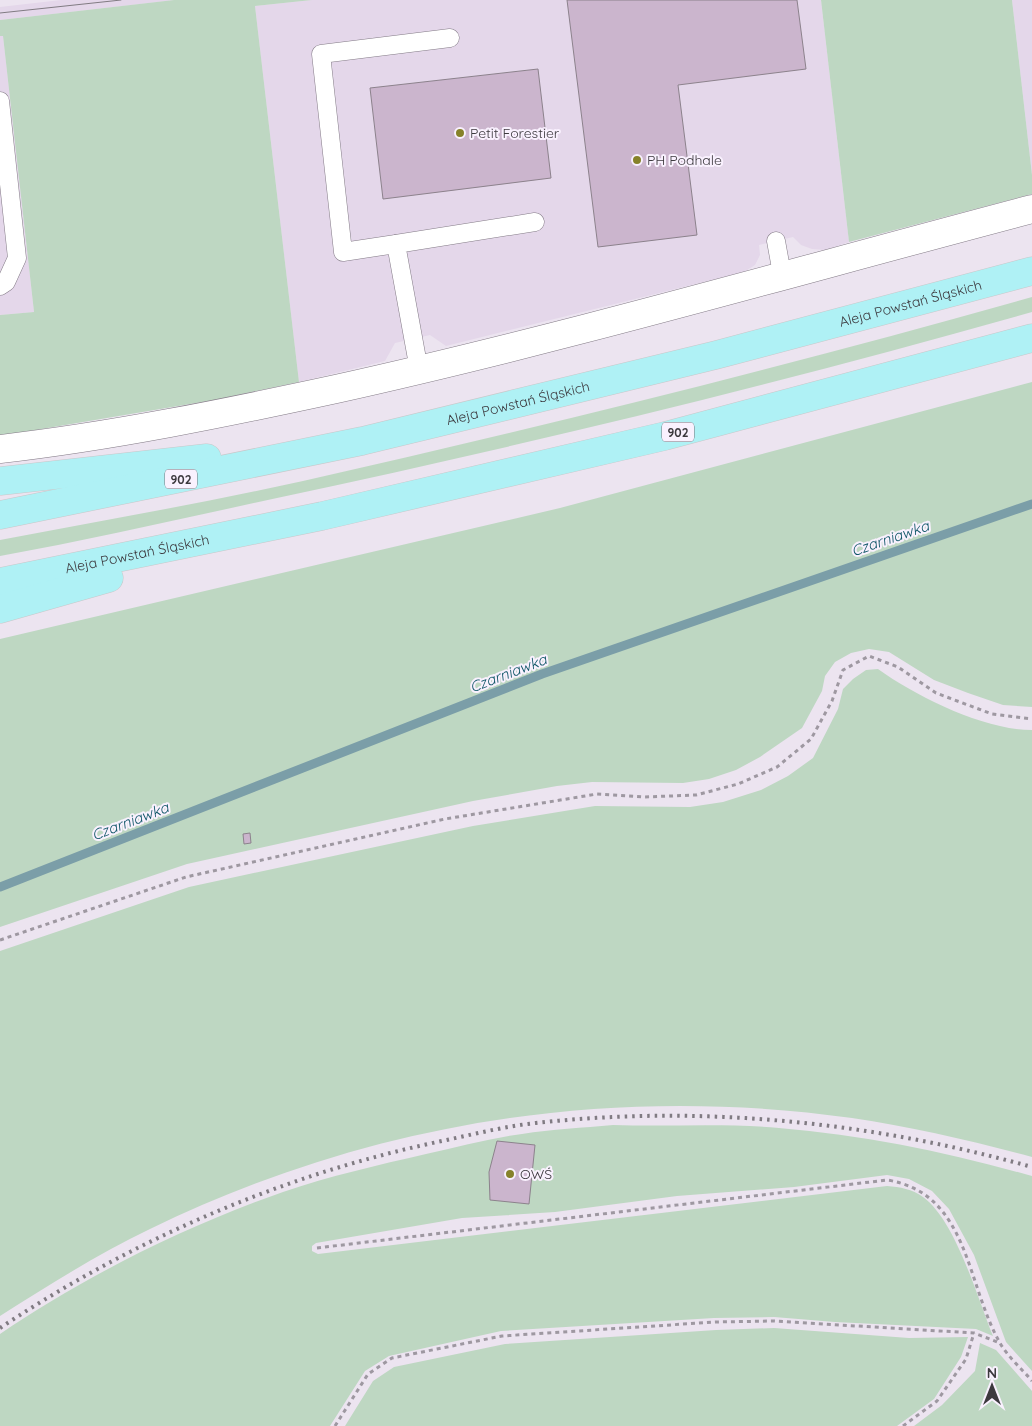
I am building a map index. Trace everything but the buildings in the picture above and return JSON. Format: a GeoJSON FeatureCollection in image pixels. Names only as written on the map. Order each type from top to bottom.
{"type":"FeatureCollection","features":[{"type":"Feature","properties":{"kind":"main road","name":"Aleja Powstań Śląskich"},"geometry":{"type":"LineString","coordinates":[[0,515],[362,441],[716,355],[1032,271]]}},
{"type":"Feature","properties":{"kind":"main road","name":"Aleja Powstań Śląskich"},"geometry":{"type":"LineString","coordinates":[[0,582],[322,516],[665,436],[1032,338]]}},
{"type":"Feature","properties":{"kind":"main road"},"geometry":{"type":"LineString","coordinates":[[0,481],[362,441]]}},
{"type":"Feature","properties":{"kind":"main road"},"geometry":{"type":"LineString","coordinates":[[0,609],[322,516]]}},
{"type":"Feature","properties":{"kind":"street"},"geometry":{"type":"LineString","coordinates":[[0,449],[211,416],[419,370],[603,324],[782,274],[1032,209]]}},
{"type":"Feature","properties":{"kind":"lane"},"geometry":{"type":"LineString","coordinates":[[450,38],[320,54],[343,252],[535,222]]}},
{"type":"Feature","properties":{"kind":"lane"},"geometry":{"type":"LineString","coordinates":[[0,101],[17,258],[6,282],[0,286]]}},
{"type":"Feature","properties":{"kind":"lane"},"geometry":{"type":"LineString","coordinates":[[776,241],[782,274]]}},
{"type":"Feature","properties":{"kind":"lane"},"geometry":{"type":"LineString","coordinates":[[396,244],[419,370]]}},
{"type":"Feature","properties":{"kind":"path"},"geometry":{"type":"LineString","coordinates":[[0,940],[186,877],[445,820],[597,794],[645,797],[696,795],[738,784],[777,766],[811,739],[832,700],[843,670],[868,656],[898,667],[936,693],[992,714],[1032,719]]}},
{"type":"Feature","properties":{"kind":"path"},"geometry":{"type":"LineString","coordinates":[[317,1248],[887,1180],[906,1183],[925,1193],[943,1210],[968,1258],[1000,1344],[1032,1381]]}},
{"type":"Feature","properties":{"kind":"path"},"geometry":{"type":"LineString","coordinates":[[335,1426],[368,1374],[392,1358],[502,1336],[715,1322],[773,1321],[974,1333],[1000,1344]]}},
{"type":"Feature","properties":{"kind":"path"},"geometry":{"type":"LineString","coordinates":[[903,1426],[937,1401],[966,1359],[974,1333]]}},
{"type":"Feature","properties":{"kind":"shaded area"},"geometry":{"type":"Polygon","coordinates":[[[61,0],[175,0],[0,20],[0,7],[61,0]]]}},
{"type":"Feature","properties":{"kind":"shaded area"},"geometry":{"type":"Polygon","coordinates":[[[312,0],[821,0],[849,242],[825,250],[812,249],[801,245],[793,237],[759,245],[760,255],[755,265],[744,272],[446,346],[430,335],[395,343],[385,361],[299,382],[255,6],[312,0]]]}},
{"type":"Feature","properties":{"kind":"shaded area"},"geometry":{"type":"Polygon","coordinates":[[[1012,0],[1032,0],[1032,175],[1012,0]]]}},
{"type":"Feature","properties":{"kind":"shaded area"},"geometry":{"type":"Polygon","coordinates":[[[0,36],[3,36],[34,312],[0,315],[0,36]]]}},
{"type":"Feature","properties":{"kind":"green space"},"geometry":{"type":"Polygon","coordinates":[[[174,0],[312,0],[255,6],[299,382],[214,400],[0,436],[0,315],[34,312],[3,36],[0,36],[0,20],[174,0]]]}},
{"type":"Feature","properties":{"kind":"green space"},"geometry":{"type":"Polygon","coordinates":[[[821,0],[1012,0],[1032,175],[1032,194],[849,242],[821,0]]]}},
{"type":"Feature","properties":{"kind":"green space"},"geometry":{"type":"Polygon","coordinates":[[[1032,297],[1032,312],[750,388],[372,477],[0,556],[0,540],[265,489],[486,439],[760,371],[1032,297]]]}},
{"type":"Feature","properties":{"kind":"green space"},"geometry":{"type":"Polygon","coordinates":[[[1032,382],[1032,707],[1003,705],[968,693],[934,680],[889,652],[869,649],[851,653],[835,662],[825,676],[822,691],[802,728],[760,757],[736,770],[709,779],[683,783],[592,782],[557,786],[473,801],[187,864],[0,927],[0,639],[560,508],[1032,382]]]}},
{"type":"Feature","properties":{"kind":"green space"},"geometry":{"type":"Polygon","coordinates":[[[878,669],[931,701],[972,718],[1013,729],[1032,730],[1032,1157],[965,1140],[852,1118],[761,1109],[671,1106],[581,1110],[492,1121],[405,1138],[318,1162],[233,1192],[150,1229],[112,1249],[55,1281],[0,1316],[0,951],[189,887],[473,826],[595,806],[690,807],[723,802],[761,790],[788,776],[813,758],[838,709],[843,689],[866,670],[878,669]]]}},
{"type":"Feature","properties":{"kind":"green space"},"geometry":{"type":"Polygon","coordinates":[[[613,1125],[738,1126],[811,1131],[907,1146],[1032,1176],[1032,1371],[1006,1342],[974,1255],[949,1209],[932,1191],[909,1179],[887,1175],[794,1187],[677,1196],[555,1212],[462,1218],[316,1243],[312,1246],[312,1251],[318,1254],[887,1186],[897,1187],[919,1194],[935,1208],[946,1223],[964,1261],[993,1336],[976,1329],[774,1317],[714,1318],[501,1331],[389,1356],[365,1371],[330,1426],[0,1426],[0,1334],[66,1292],[137,1254],[246,1205],[336,1176],[498,1138],[545,1131],[613,1125]]]}},
{"type":"Feature","properties":{"kind":"green space"},"geometry":{"type":"Polygon","coordinates":[[[774,1328],[909,1338],[968,1337],[961,1357],[934,1399],[897,1426],[345,1426],[373,1381],[394,1367],[505,1344],[774,1328]]]}},
{"type":"Feature","properties":{"kind":"green space"},"geometry":{"type":"Polygon","coordinates":[[[980,1343],[996,1350],[1032,1391],[1032,1426],[914,1426],[942,1405],[975,1371],[980,1343]]]}},
{"type":"Feature","properties":{"kind":"waterway","name":"Czarniawka"},"geometry":{"type":"LineString","coordinates":[[0,887],[542,674],[1032,504]]}},
{"type":"Feature","properties":{"kind":"tram line"},"geometry":{"type":"LineString","coordinates":[[0,13],[121,0]]}},
{"type":"Feature","properties":{"kind":"railway"},"geometry":{"type":"LineString","coordinates":[[0,1328],[103,1266],[157,1238],[268,1191],[383,1155],[527,1124],[590,1118],[654,1116],[718,1117],[781,1121],[845,1128],[908,1138],[1032,1167]]}},
{"type":"Feature","properties":{"kind":"place","name":"Petit Forestier"},"geometry":{"type":"Point","coordinates":[460,133]}},
{"type":"Feature","properties":{"kind":"place","name":"PH Podhale"},"geometry":{"type":"Point","coordinates":[637,160]}},
{"type":"Feature","properties":{"kind":"place","name":"OWŚ"},"geometry":{"type":"Point","coordinates":[510,1174]}}]}
